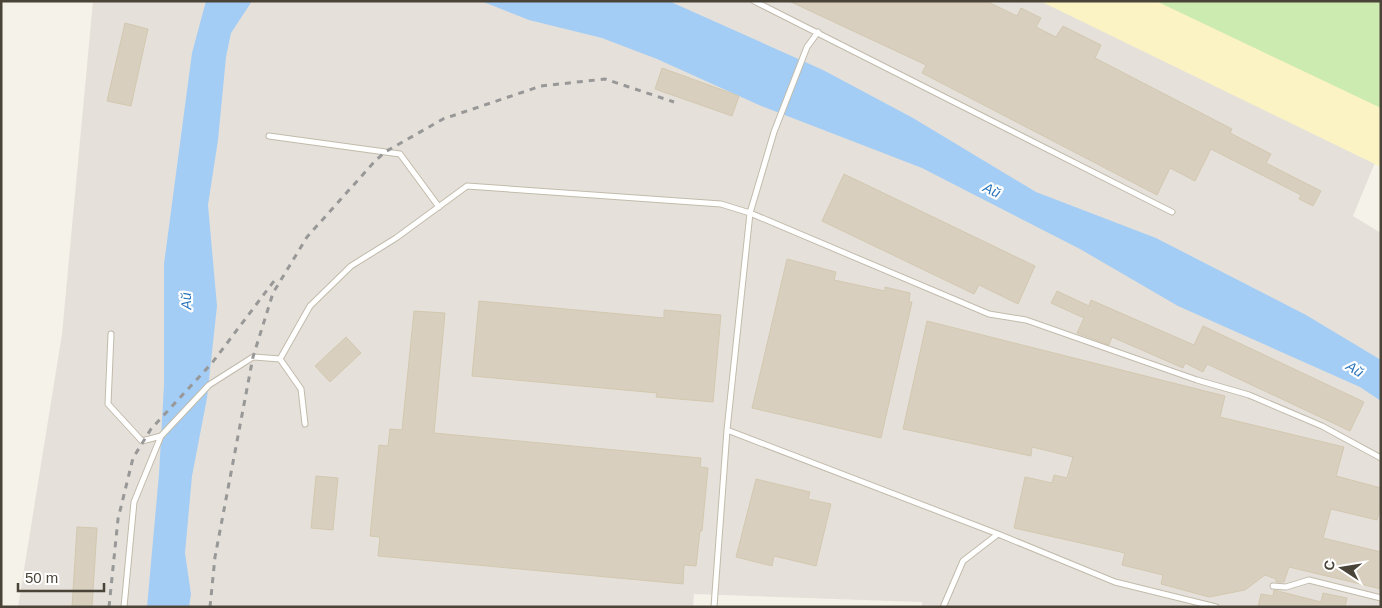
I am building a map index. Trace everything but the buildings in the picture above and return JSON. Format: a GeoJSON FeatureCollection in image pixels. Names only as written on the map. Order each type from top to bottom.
{"type":"FeatureCollection","features":[{"type":"Feature","properties":{"kind":"lane"},"geometry":{"type":"LineString","coordinates":[[754,1],[1172,212]]}},
{"type":"Feature","properties":{"kind":"lane"},"geometry":{"type":"LineString","coordinates":[[714,607],[727,430],[750,214],[774,132],[807,47],[818,32]]}},
{"type":"Feature","properties":{"kind":"lane"},"geometry":{"type":"LineString","coordinates":[[269,136],[400,154],[439,207]]}},
{"type":"Feature","properties":{"kind":"lane"},"geometry":{"type":"LineString","coordinates":[[280,358],[310,306],[351,266],[396,238],[467,186],[721,204],[750,214],[989,314],[1026,320],[1197,380],[1249,395],[1322,426],[1381,458]]}},
{"type":"Feature","properties":{"kind":"lane"},"geometry":{"type":"LineString","coordinates":[[111,334],[108,404],[142,441],[161,436]]}},
{"type":"Feature","properties":{"kind":"lane"},"geometry":{"type":"LineString","coordinates":[[124,607],[134,502],[161,436],[209,386],[253,357],[280,358]]}},
{"type":"Feature","properties":{"kind":"lane"},"geometry":{"type":"LineString","coordinates":[[280,358],[300,389],[305,424]]}},
{"type":"Feature","properties":{"kind":"lane"},"geometry":{"type":"LineString","coordinates":[[727,430],[998,534],[1115,582],[1216,607]]}},
{"type":"Feature","properties":{"kind":"lane"},"geometry":{"type":"LineString","coordinates":[[944,605],[963,561],[998,534]]}},
{"type":"Feature","properties":{"kind":"lane"},"geometry":{"type":"LineString","coordinates":[[1273,586],[1286,587],[1309,580],[1381,598]]}},
{"type":"Feature","properties":{"kind":"shaded area"},"geometry":{"type":"Polygon","coordinates":[[[93,1],[1051,1],[1376,160],[1353,216],[1381,233],[1381,607],[922,607],[922,602],[694,594],[693,607],[18,607],[62,334],[93,1]]]}},
{"type":"Feature","properties":{"kind":"green space"},"geometry":{"type":"Polygon","coordinates":[[[1110,1],[1381,1],[1381,133],[1110,1]]]}},
{"type":"Feature","properties":{"kind":"sand"},"geometry":{"type":"Polygon","coordinates":[[[1040,1],[1156,1],[1381,108],[1381,167],[1040,1]]]}},
{"type":"Feature","properties":{"kind":"water","name":"Ай"},"geometry":{"type":"Polygon","coordinates":[[[206,1],[252,1],[231,33],[226,57],[218,140],[208,205],[217,306],[207,398],[192,476],[185,553],[191,594],[189,607],[147,607],[159,474],[164,385],[164,264],[192,53],[206,1]]]}},
{"type":"Feature","properties":{"kind":"water","name":"Ай"},"geometry":{"type":"Polygon","coordinates":[[[481,1],[671,2],[823,70],[913,118],[1036,192],[1156,238],[1306,315],[1381,360],[1381,401],[1360,387],[1178,306],[1080,249],[922,168],[759,105],[657,59],[602,38],[529,20],[481,1]]]}},
{"type":"Feature","properties":{"kind":"railway"},"geometry":{"type":"LineString","coordinates":[[210,607],[215,557],[253,357],[273,293],[307,237],[375,161],[385,152],[443,119],[541,86],[605,79],[674,102]]}},
{"type":"Feature","properties":{"kind":"railway"},"geometry":{"type":"LineString","coordinates":[[109,607],[118,519],[133,458],[151,429],[212,363],[274,281]]}}]}
